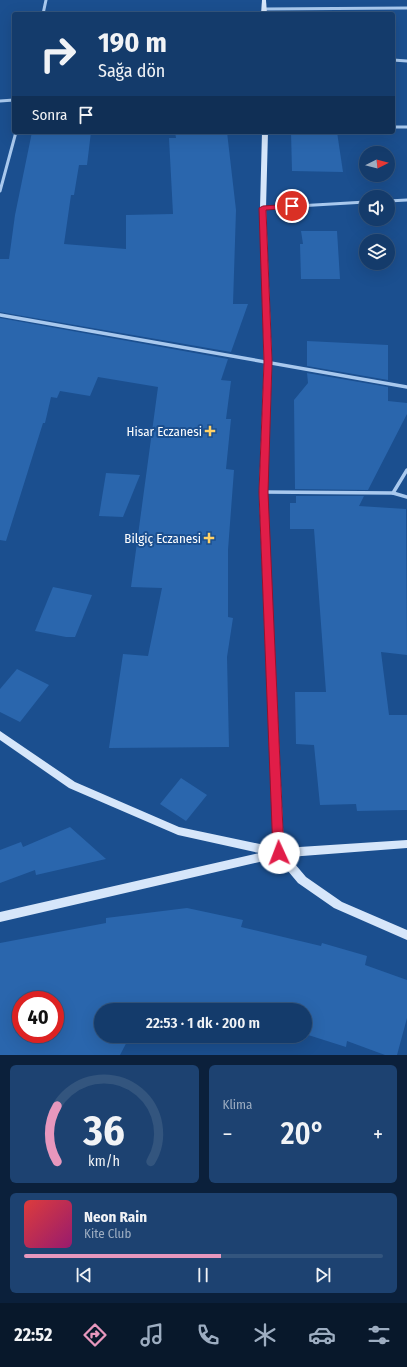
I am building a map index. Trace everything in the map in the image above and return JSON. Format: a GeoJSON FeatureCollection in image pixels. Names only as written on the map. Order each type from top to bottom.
{"type":"FeatureCollection","features":[{"type":"Feature","properties":{"kind":"street"},"geometry":{"type":"LineString","coordinates":[[43,12],[46,0]]}},
{"type":"Feature","properties":{"kind":"street"},"geometry":{"type":"LineString","coordinates":[[264,0],[264,12],[407,8]]}},
{"type":"Feature","properties":{"kind":"street"},"geometry":{"type":"LineString","coordinates":[[395,60],[407,61]]}},
{"type":"Feature","properties":{"kind":"street"},"geometry":{"type":"LineString","coordinates":[[0,101],[12,100]]}},
{"type":"Feature","properties":{"kind":"street"},"geometry":{"type":"LineString","coordinates":[[395,127],[407,127]]}},
{"type":"Feature","properties":{"kind":"street"},"geometry":{"type":"LineString","coordinates":[[0,191],[15,134]]}},
{"type":"Feature","properties":{"kind":"street"},"geometry":{"type":"LineString","coordinates":[[265,134],[263,208],[268,362],[263,492],[279,853]]}},
{"type":"Feature","properties":{"kind":"street"},"geometry":{"type":"LineString","coordinates":[[395,201],[407,200]]}},
{"type":"Feature","properties":{"kind":"street"},"geometry":{"type":"LineString","coordinates":[[263,208],[359,202]]}},
{"type":"Feature","properties":{"kind":"street"},"geometry":{"type":"LineString","coordinates":[[0,315],[407,387]]}},
{"type":"Feature","properties":{"kind":"street"},"geometry":{"type":"LineString","coordinates":[[393,493],[407,470]]}},
{"type":"Feature","properties":{"kind":"street"},"geometry":{"type":"LineString","coordinates":[[263,492],[393,493],[407,497]]}},
{"type":"Feature","properties":{"kind":"street"},"geometry":{"type":"LineString","coordinates":[[0,736],[72,785],[171,828],[279,853],[302,880],[338,905],[407,935]]}},
{"type":"Feature","properties":{"kind":"street"},"geometry":{"type":"LineString","coordinates":[[0,918],[279,853],[407,844]]}},
{"type":"Feature","properties":{"kind":"building"},"geometry":{"type":"Polygon","coordinates":[[[32,134],[91,134],[87,165],[79,165],[74,195],[71,195],[64,244],[126,249],[126,215],[173,214],[169,138],[176,138],[175,134],[227,134],[236,210],[233,304],[248,304],[231,352],[0,312],[0,259],[9,259],[15,215],[32,134]]]}},
{"type":"Feature","properties":{"kind":"building"},"geometry":{"type":"Polygon","coordinates":[[[291,134],[337,134],[343,172],[292,171],[291,134]]]}},
{"type":"Feature","properties":{"kind":"building"},"geometry":{"type":"Polygon","coordinates":[[[301,231],[337,231],[340,279],[301,279],[300,244],[303,244],[301,231]]]}},
{"type":"Feature","properties":{"kind":"building"},"geometry":{"type":"Polygon","coordinates":[[[0,318],[228,359],[221,380],[231,381],[226,419],[231,419],[226,469],[234,470],[228,550],[228,617],[233,618],[227,657],[229,747],[109,748],[123,654],[148,656],[162,588],[131,587],[158,387],[98,377],[90,396],[60,391],[57,398],[51,397],[45,423],[43,423],[6,541],[0,540],[0,318]]]}},
{"type":"Feature","properties":{"kind":"building"},"geometry":{"type":"Polygon","coordinates":[[[307,341],[388,345],[388,380],[307,366],[307,341]]]}},
{"type":"Feature","properties":{"kind":"building"},"geometry":{"type":"Polygon","coordinates":[[[307,373],[388,387],[388,401],[407,403],[407,414],[368,490],[295,489],[294,400],[308,383],[307,373]]]}},
{"type":"Feature","properties":{"kind":"building"},"geometry":{"type":"Polygon","coordinates":[[[106,473],[140,475],[123,517],[99,516],[106,473]]]}},
{"type":"Feature","properties":{"kind":"building"},"geometry":{"type":"Polygon","coordinates":[[[296,496],[364,496],[359,506],[406,509],[407,655],[381,652],[389,715],[407,715],[407,810],[357,811],[356,804],[320,805],[314,745],[296,744],[295,692],[326,692],[314,529],[290,529],[290,503],[296,503],[296,496]]]}},
{"type":"Feature","properties":{"kind":"building"},"geometry":{"type":"Polygon","coordinates":[[[53,587],[92,595],[75,637],[66,637],[35,631],[53,587]]]}},
{"type":"Feature","properties":{"kind":"building"},"geometry":{"type":"Polygon","coordinates":[[[17,669],[49,685],[20,722],[0,712],[0,689],[17,669]]]}},
{"type":"Feature","properties":{"kind":"building"},"geometry":{"type":"Polygon","coordinates":[[[181,778],[207,795],[186,821],[160,804],[181,778]]]}},
{"type":"Feature","properties":{"kind":"building"},"geometry":{"type":"Polygon","coordinates":[[[70,827],[106,859],[36,875],[35,870],[0,883],[0,850],[21,842],[23,847],[70,827]]]}},
{"type":"Feature","properties":{"kind":"building"},"geometry":{"type":"Polygon","coordinates":[[[187,908],[243,920],[241,927],[321,946],[322,943],[367,956],[365,965],[407,980],[407,1018],[397,1055],[385,1055],[347,1041],[346,1047],[312,1036],[312,1003],[94,1003],[94,1043],[126,1043],[120,1055],[0,1055],[0,943],[106,923],[106,918],[187,908]]]}},
{"type":"Feature","properties":{"kind":"place","name":"Hisar Eczanesi"},"geometry":{"type":"Point","coordinates":[210,431]}},
{"type":"Feature","properties":{"kind":"place","name":"Bilgiç Eczanesi"},"geometry":{"type":"Point","coordinates":[209,538]}},
{"type":"Feature","properties":{"kind":"route"},"geometry":{"type":"LineString","coordinates":[[279,853],[263,492],[268,362],[263,208],[292,206]]}}]}
